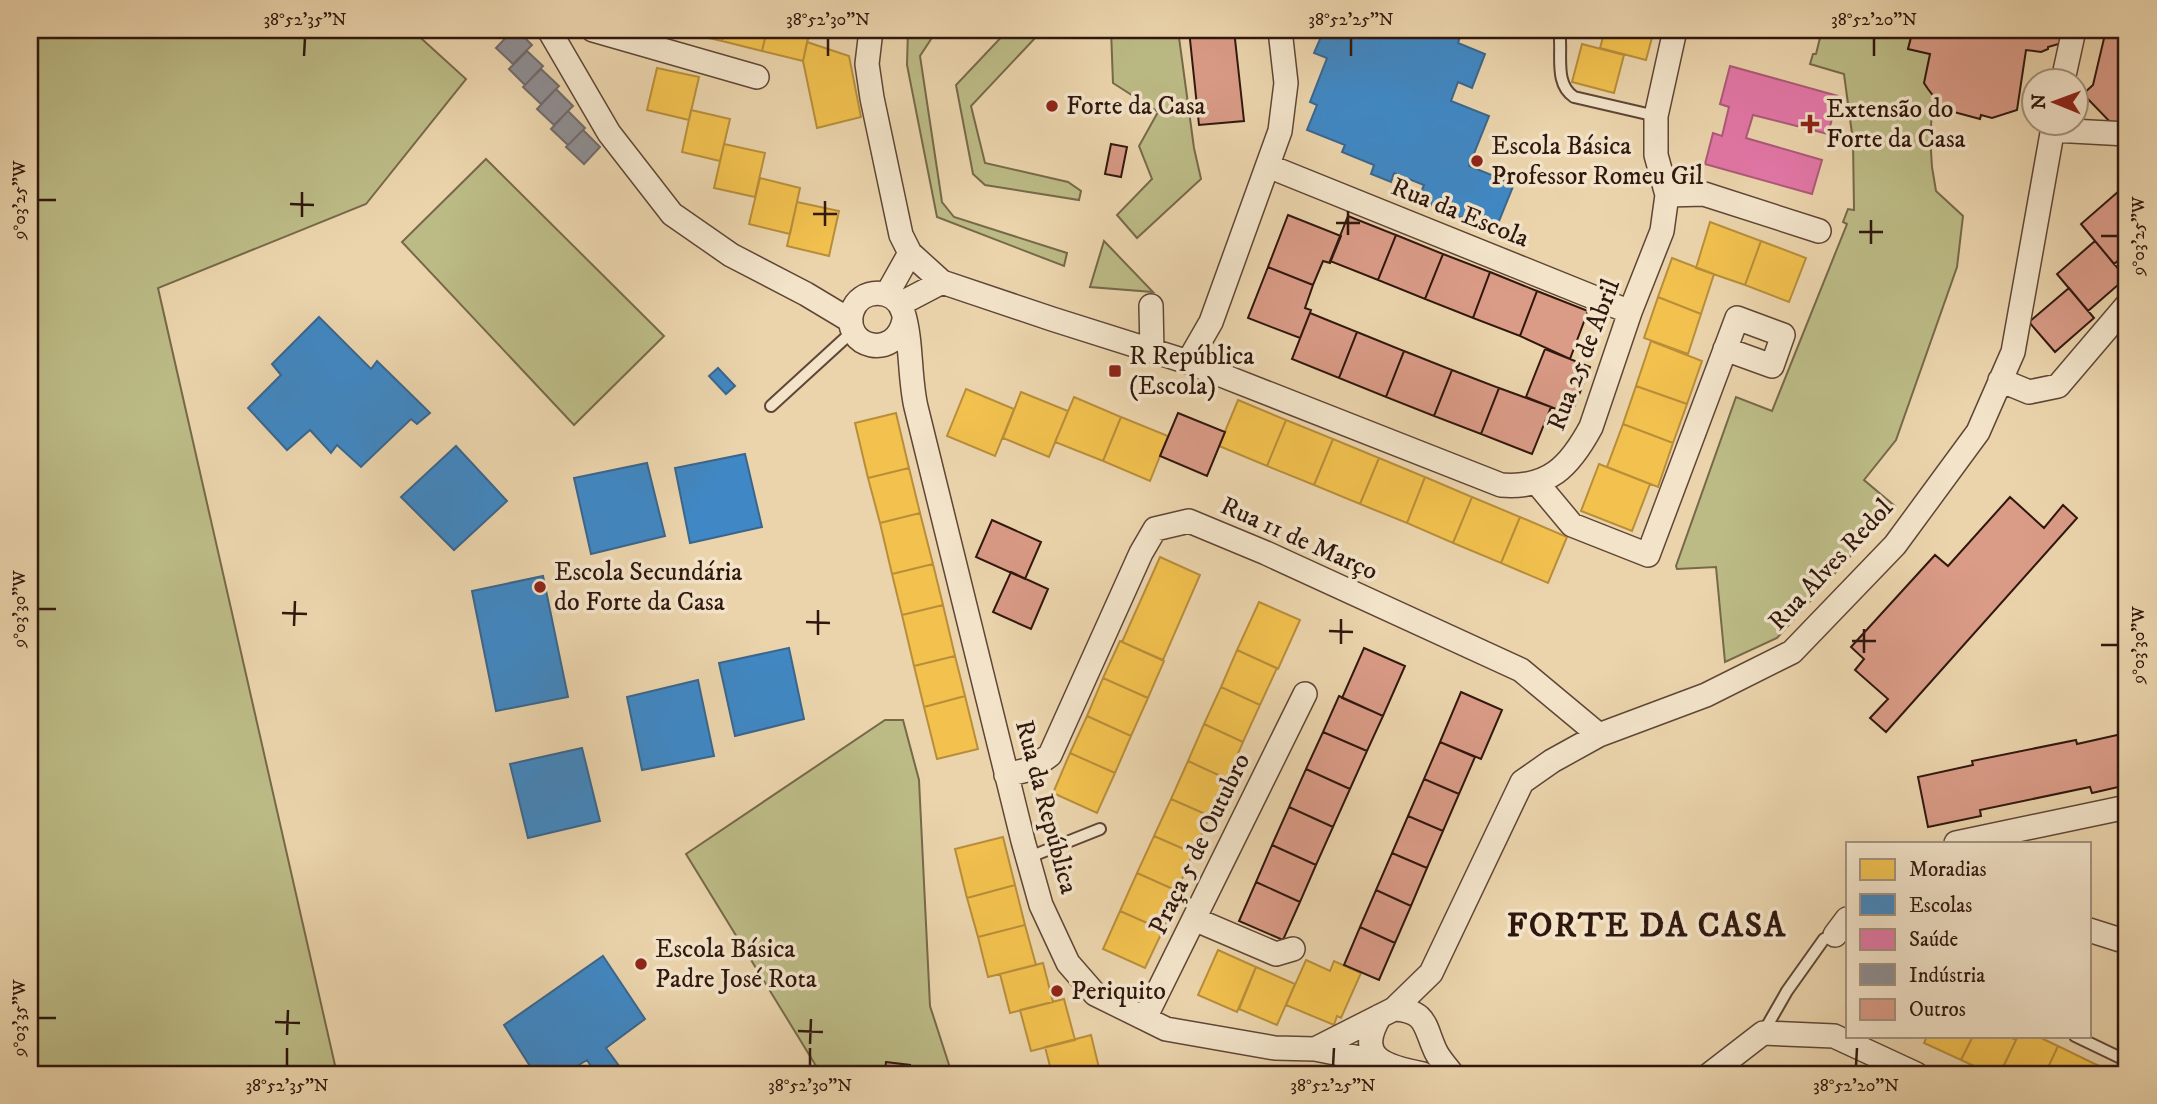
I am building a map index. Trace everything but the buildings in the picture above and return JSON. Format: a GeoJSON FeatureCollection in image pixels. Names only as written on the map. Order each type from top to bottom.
{"type":"FeatureCollection","features":[{"type":"Feature","properties":{"kind":"street"},"geometry":{"type":"LineString","coordinates":[[549,30],[609,133],[672,214],[731,255],[806,294],[852,326],[863,342],[878,346],[893,341],[903,328],[897,306],[878,292],[855,304],[852,326]]}},
{"type":"Feature","properties":{"kind":"street"},"geometry":{"type":"LineString","coordinates":[[593,30],[757,77]]}},
{"type":"Feature","properties":{"kind":"street"},"geometry":{"type":"LineString","coordinates":[[871,30],[867,64],[901,235],[910,253],[942,282],[897,306]]}},
{"type":"Feature","properties":{"kind":"street"},"geometry":{"type":"LineString","coordinates":[[1188,362],[1211,322],[1268,166],[1283,116],[1286,83],[1280,30]]}},
{"type":"Feature","properties":{"kind":"street","name":"Rua 25 de Abril"},"geometry":{"type":"LineString","coordinates":[[942,282],[1188,362],[1501,485],[1537,483],[1569,462],[1591,427],[1630,312],[1662,231],[1667,195],[1656,155],[1656,117],[1675,30]]}},
{"type":"Feature","properties":{"kind":"street"},"geometry":{"type":"LineString","coordinates":[[2066,66],[2074,30]]}},
{"type":"Feature","properties":{"kind":"street"},"geometry":{"type":"LineString","coordinates":[[2090,130],[2127,134]]}},
{"type":"Feature","properties":{"kind":"street","name":"Rua Alves Redol"},"geometry":{"type":"LineString","coordinates":[[1387,1013],[1431,973],[1522,782],[1552,761],[1599,735],[1706,695],[1792,652],[1895,545],[1978,432],[2013,352],[2052,136]]}},
{"type":"Feature","properties":{"kind":"street","name":"Rua da Escola"},"geometry":{"type":"LineString","coordinates":[[1268,166],[1630,312]]}},
{"type":"Feature","properties":{"kind":"street"},"geometry":{"type":"LineString","coordinates":[[1667,195],[1704,194],[1819,231]]}},
{"type":"Feature","properties":{"kind":"street"},"geometry":{"type":"LineString","coordinates":[[910,253],[897,306],[915,400]]}},
{"type":"Feature","properties":{"kind":"street"},"geometry":{"type":"LineString","coordinates":[[806,294],[862,298]]}},
{"type":"Feature","properties":{"kind":"street"},"geometry":{"type":"LineString","coordinates":[[1151,306],[1153,351]]}},
{"type":"Feature","properties":{"kind":"street"},"geometry":{"type":"LineString","coordinates":[[2000,380],[2029,392],[2058,386],[2127,306]]}},
{"type":"Feature","properties":{"kind":"street"},"geometry":{"type":"LineString","coordinates":[[878,346],[915,400]]}},
{"type":"Feature","properties":{"kind":"street"},"geometry":{"type":"LineString","coordinates":[[1537,483],[1572,525],[1648,555],[1726,349]]}},
{"type":"Feature","properties":{"kind":"street","name":"Rua da República"},"geometry":{"type":"LineString","coordinates":[[915,400],[1027,858],[1041,905],[1068,963],[1095,994],[1166,1029],[1275,1048],[1315,1049],[1423,1074]]}},
{"type":"Feature","properties":{"kind":"street","name":"Rua 11 de Março"},"geometry":{"type":"LineString","coordinates":[[1006,775],[1031,769],[1051,755],[1141,553],[1155,528],[1189,522],[1266,554],[1521,670],[1599,735]]}},
{"type":"Feature","properties":{"kind":"street","name":"Praça 5 de Outubro"},"geometry":{"type":"LineString","coordinates":[[1145,1018],[1305,694]]}},
{"type":"Feature","properties":{"kind":"street"},"geometry":{"type":"LineString","coordinates":[[1965,842],[2048,833],[2127,807]]}},
{"type":"Feature","properties":{"kind":"street"},"geometry":{"type":"LineString","coordinates":[[1194,919],[1276,954],[1293,949]]}},
{"type":"Feature","properties":{"kind":"street"},"geometry":{"type":"LineString","coordinates":[[2090,930],[2127,942]]}},
{"type":"Feature","properties":{"kind":"street","name":"Rua Alves Redol"},"geometry":{"type":"LineString","coordinates":[[1428,1029],[1431,973]]}},
{"type":"Feature","properties":{"kind":"street"},"geometry":{"type":"LineString","coordinates":[[1428,1029],[1428,1049],[1422,1061],[1414,1065],[1388,1065],[1371,1046],[1371,1031],[1387,1013],[1408,1010],[1418,1015],[1428,1029],[1436,1053],[1452,1074]]}},
{"type":"Feature","properties":{"kind":"street","name":"Rua da República"},"geometry":{"type":"LineString","coordinates":[[1315,1049],[1387,1013]]}},
{"type":"Feature","properties":{"kind":"street"},"geometry":{"type":"LineString","coordinates":[[1710,1074],[1763,1033],[1834,1036],[1916,1074]]}},
{"type":"Feature","properties":{"kind":"lane"},"geometry":{"type":"LineString","coordinates":[[1560,40],[1562,85],[1566,92],[1574,97],[1656,117]]}},
{"type":"Feature","properties":{"kind":"lane"},"geometry":{"type":"LineString","coordinates":[[771,406],[852,326]]}},
{"type":"Feature","properties":{"kind":"lane"},"geometry":{"type":"LineString","coordinates":[[1027,858],[1100,829]]}},
{"type":"Feature","properties":{"kind":"lane"},"geometry":{"type":"LineString","coordinates":[[1763,1033],[1787,991],[1824,939],[1843,928]]}},
{"type":"Feature","properties":{"kind":"lane"},"geometry":{"type":"LineString","coordinates":[[2079,1038],[2127,1061]]}},
{"type":"Feature","properties":{"kind":"shaded area"},"geometry":{"type":"Polygon","coordinates":[[[30,30],[412,30],[466,79],[366,204],[158,288],[337,1074],[30,1074],[30,30]]]}},
{"type":"Feature","properties":{"kind":"shaded area"},"geometry":{"type":"Polygon","coordinates":[[[908,30],[937,30],[920,56],[942,202],[954,217],[1067,253],[1064,266],[937,217],[907,65],[908,30]]]}},
{"type":"Feature","properties":{"kind":"shaded area"},"geometry":{"type":"Polygon","coordinates":[[[1008,30],[1105,30],[1037,36],[971,106],[985,163],[1068,182],[1081,191],[1079,200],[985,185],[973,174],[956,85],[1008,30]]]}},
{"type":"Feature","properties":{"kind":"shaded area"},"geometry":{"type":"Polygon","coordinates":[[[1111,30],[1178,30],[1194,148],[1201,179],[1137,238],[1117,215],[1152,179],[1139,146],[1158,112],[1113,83],[1111,30]]]}},
{"type":"Feature","properties":{"kind":"shaded area"},"geometry":{"type":"Polygon","coordinates":[[[1822,30],[1913,30],[1908,49],[1930,54],[1934,96],[1930,135],[1936,191],[1963,216],[1957,267],[1896,440],[1864,480],[1895,506],[1777,638],[1725,662],[1716,567],[1677,569],[1676,566],[1736,397],[1772,411],[1847,224],[1843,222],[1848,209],[1854,210],[1853,141],[1844,74],[1810,64],[1813,54],[1816,54],[1822,30]]]}},
{"type":"Feature","properties":{"kind":"shaded area"},"geometry":{"type":"Polygon","coordinates":[[[486,159],[664,336],[574,425],[402,242],[486,159]]]}},
{"type":"Feature","properties":{"kind":"shaded area"},"geometry":{"type":"Polygon","coordinates":[[[1104,241],[1153,292],[1090,287],[1104,241]]]}},
{"type":"Feature","properties":{"kind":"shaded area"},"geometry":{"type":"Polygon","coordinates":[[[885,720],[903,720],[919,780],[930,1006],[952,1074],[821,1074],[686,854],[885,720]]]}},
{"type":"Feature","properties":{"kind":"place","name":"Forte da Casa"},"geometry":{"type":"Point","coordinates":[1052,106]}},
{"type":"Feature","properties":{"kind":"place","name":"Extensão do Forte da Casa"},"geometry":{"type":"Point","coordinates":[1810,124]}},
{"type":"Feature","properties":{"kind":"place","name":"Escola Básica Professor Romeu Gil"},"geometry":{"type":"Point","coordinates":[1477,161]}},
{"type":"Feature","properties":{"kind":"place","name":"R República (Escola)"},"geometry":{"type":"Point","coordinates":[1115,371]}},
{"type":"Feature","properties":{"kind":"place","name":"Escola Secundária do Forte da Casa"},"geometry":{"type":"Point","coordinates":[540,587]}},
{"type":"Feature","properties":{"kind":"place","name":"Escola Básica Padre José Rota"},"geometry":{"type":"Point","coordinates":[641,964]}},
{"type":"Feature","properties":{"kind":"place","name":"Periquito"},"geometry":{"type":"Point","coordinates":[1057,991]}},
{"type":"Feature","properties":{"kind":"district","name":"FORTE DA CASA"},"geometry":{"type":"Point","coordinates":[1647,926]}}]}
